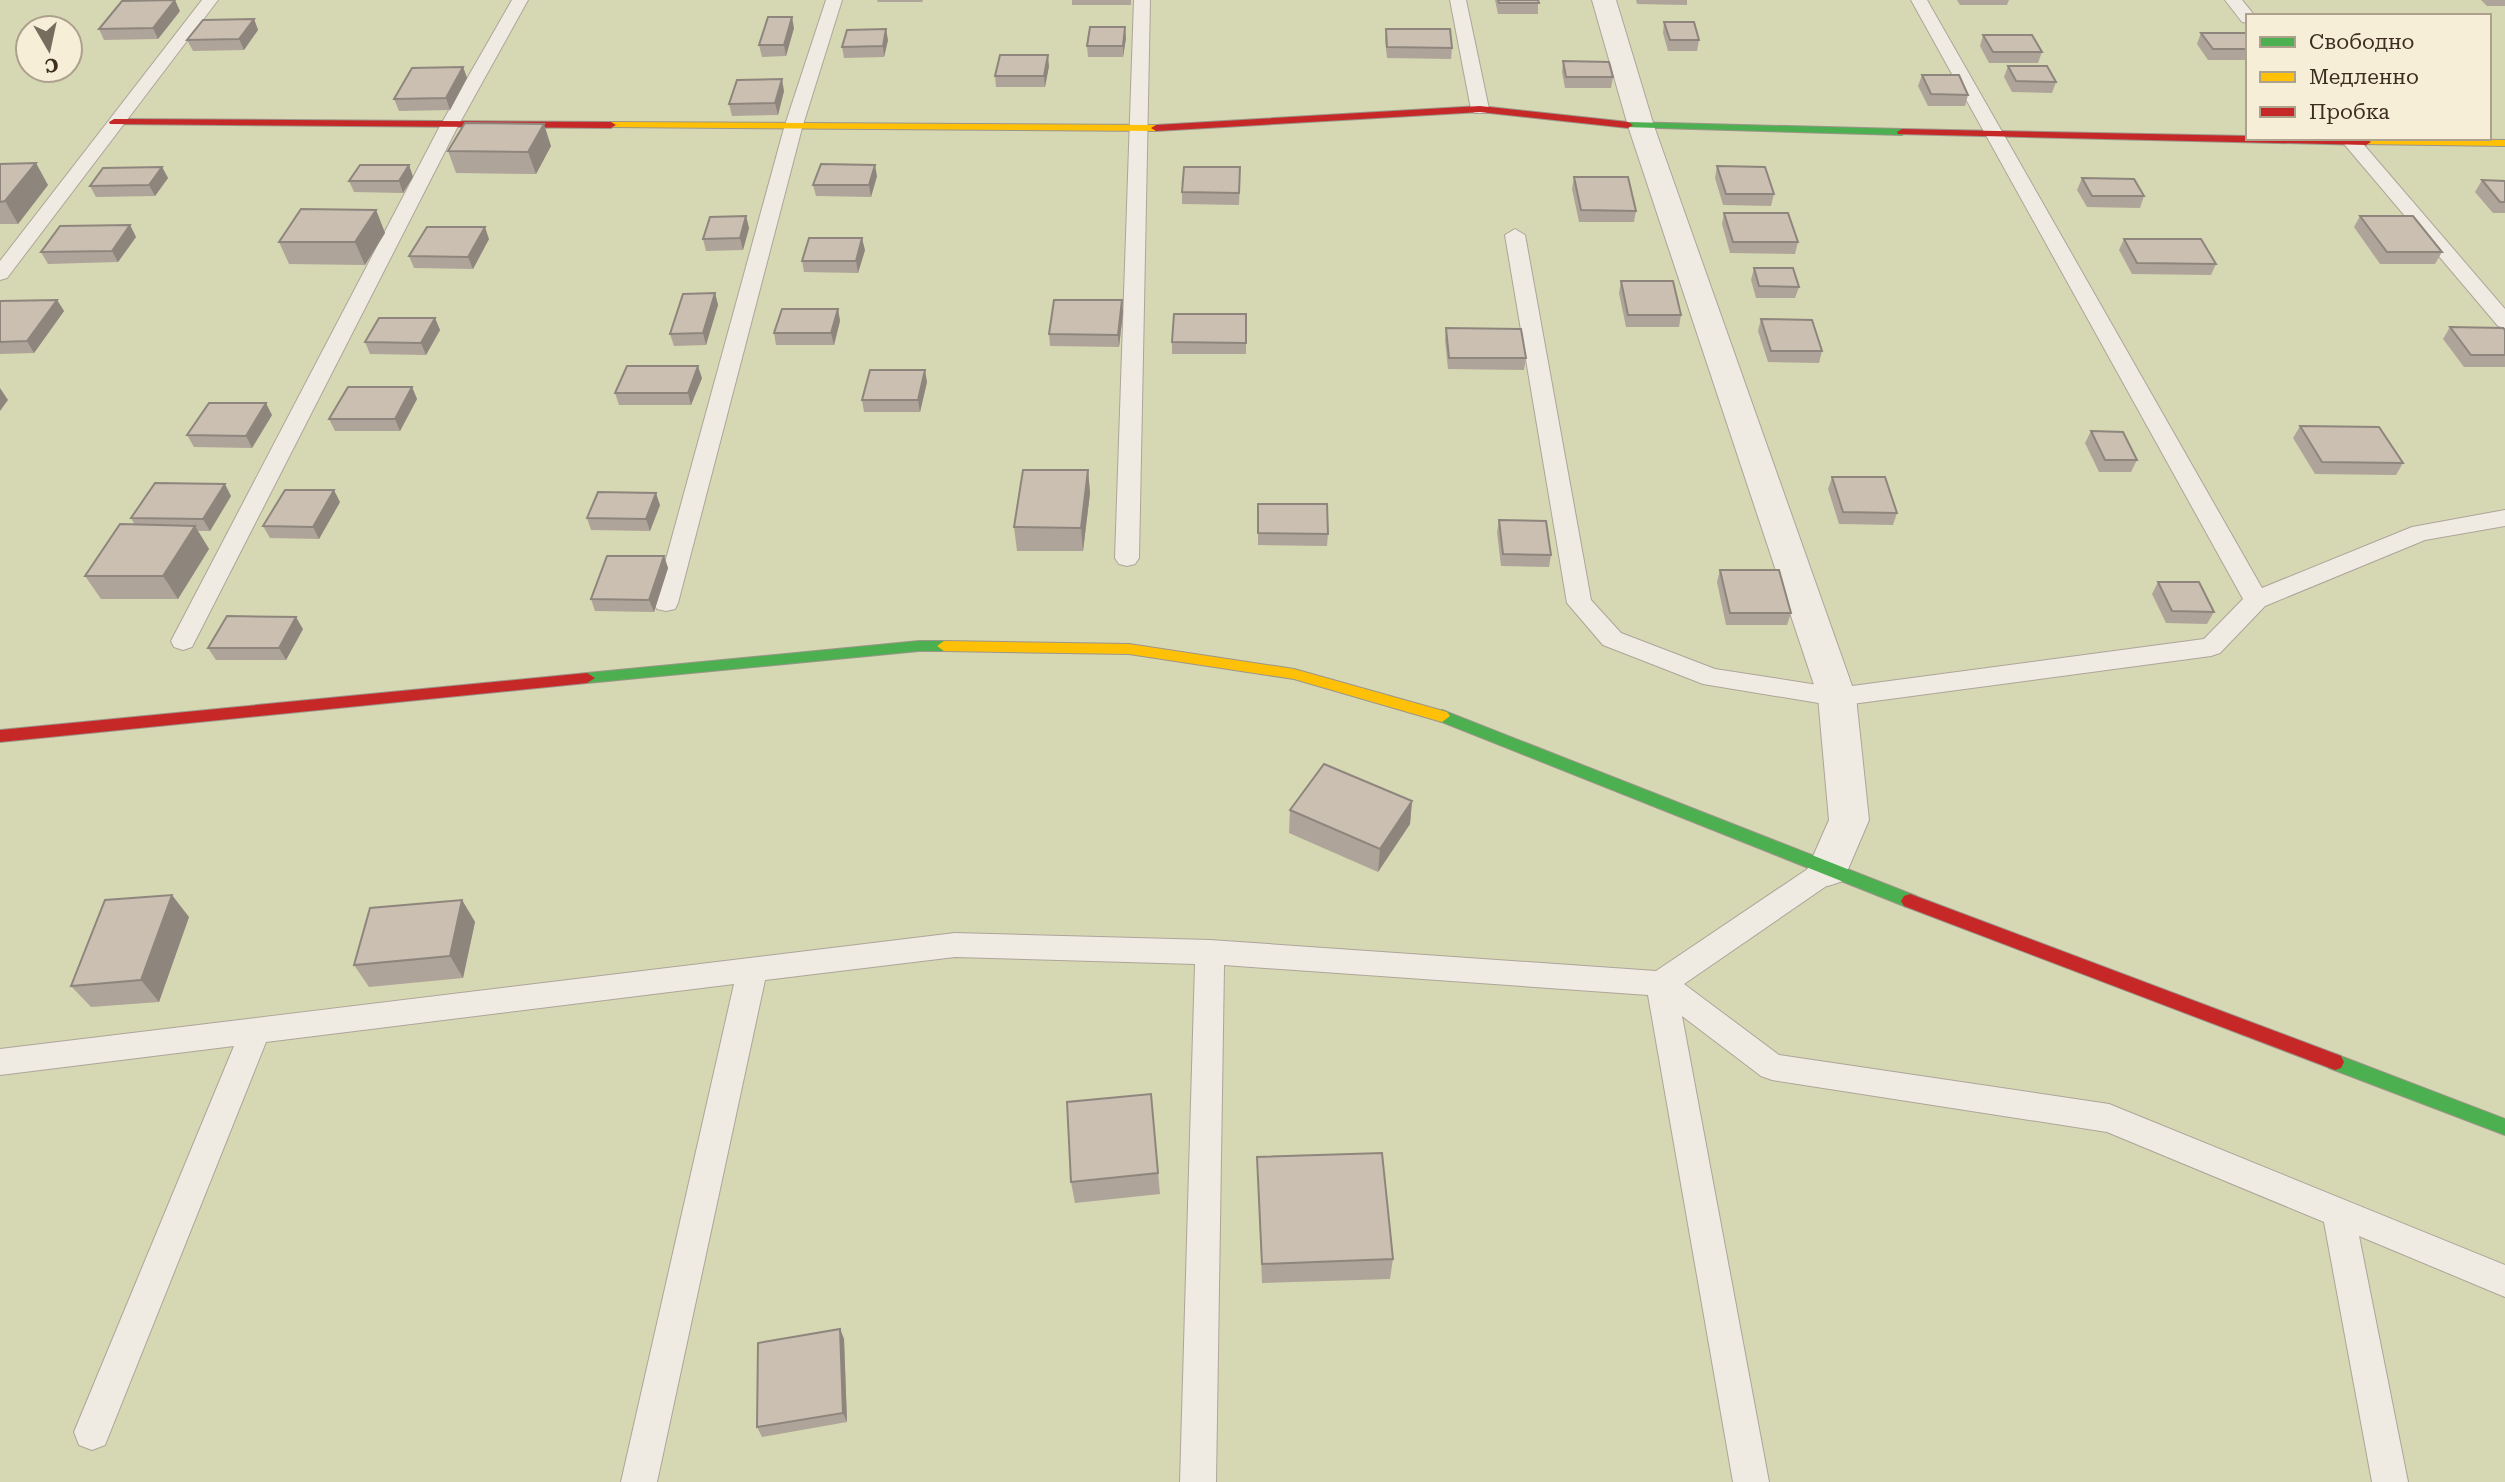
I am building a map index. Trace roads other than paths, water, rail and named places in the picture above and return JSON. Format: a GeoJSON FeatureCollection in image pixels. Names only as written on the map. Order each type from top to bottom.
{"type":"FeatureCollection","features":[{"type":"Feature","properties":{"kind":"street"},"geometry":{"type":"LineString","coordinates":[[1604,0],[1641,126],[1837,697],[1849,820],[1828,870]]}},
{"type":"Feature","properties":{"kind":"street"},"geometry":{"type":"LineString","coordinates":[[114,122],[1140,129],[1480,109],[1641,126],[2246,139]]}},
{"type":"Feature","properties":{"kind":"street"},"geometry":{"type":"LineString","coordinates":[[2350,140],[2505,143]]}},
{"type":"Feature","properties":{"kind":"street"},"geometry":{"type":"LineString","coordinates":[[0,736],[919,646],[1129,649],[1294,674],[1434,713],[1828,870],[2505,1127]]}},
{"type":"Feature","properties":{"kind":"lane"},"geometry":{"type":"LineString","coordinates":[[0,274],[210,0]]}},
{"type":"Feature","properties":{"kind":"lane"},"geometry":{"type":"LineString","coordinates":[[183,641],[449,126],[520,0]]}},
{"type":"Feature","properties":{"kind":"lane"},"geometry":{"type":"LineString","coordinates":[[666,603],[793,128],[834,0]]}},
{"type":"Feature","properties":{"kind":"lane"},"geometry":{"type":"LineString","coordinates":[[1127,558],[1142,0]]}},
{"type":"Feature","properties":{"kind":"lane"},"geometry":{"type":"LineString","coordinates":[[1458,0],[1480,109]]}},
{"type":"Feature","properties":{"kind":"lane"},"geometry":{"type":"LineString","coordinates":[[1919,0],[2256,600]]}},
{"type":"Feature","properties":{"kind":"lane"},"geometry":{"type":"LineString","coordinates":[[2232,0],[2246,16]]}},
{"type":"Feature","properties":{"kind":"lane"},"geometry":{"type":"LineString","coordinates":[[2350,140],[2505,322]]}},
{"type":"Feature","properties":{"kind":"lane"},"geometry":{"type":"LineString","coordinates":[[1515,235],[1579,603],[1612,639],[1712,678],[1837,697],[2211,647],[2256,600],[2420,533],[2505,518]]}},
{"type":"Feature","properties":{"kind":"lane"},"geometry":{"type":"LineString","coordinates":[[1661,984],[1828,870]]}},
{"type":"Feature","properties":{"kind":"lane"},"geometry":{"type":"LineString","coordinates":[[0,1062],[955,945],[1209,952],[1661,984],[1772,1067],[2109,1118],[2505,1281]]}},
{"type":"Feature","properties":{"kind":"lane"},"geometry":{"type":"LineString","coordinates":[[1198,1482],[1209,952]]}},
{"type":"Feature","properties":{"kind":"lane"},"geometry":{"type":"LineString","coordinates":[[639,1482],[752,971]]}},
{"type":"Feature","properties":{"kind":"lane"},"geometry":{"type":"LineString","coordinates":[[1661,984],[1751,1482]]}},
{"type":"Feature","properties":{"kind":"lane"},"geometry":{"type":"LineString","coordinates":[[92,1432],[255,1032]]}},
{"type":"Feature","properties":{"kind":"lane"},"geometry":{"type":"LineString","coordinates":[[2338,1212],[2390,1482]]}}]}
